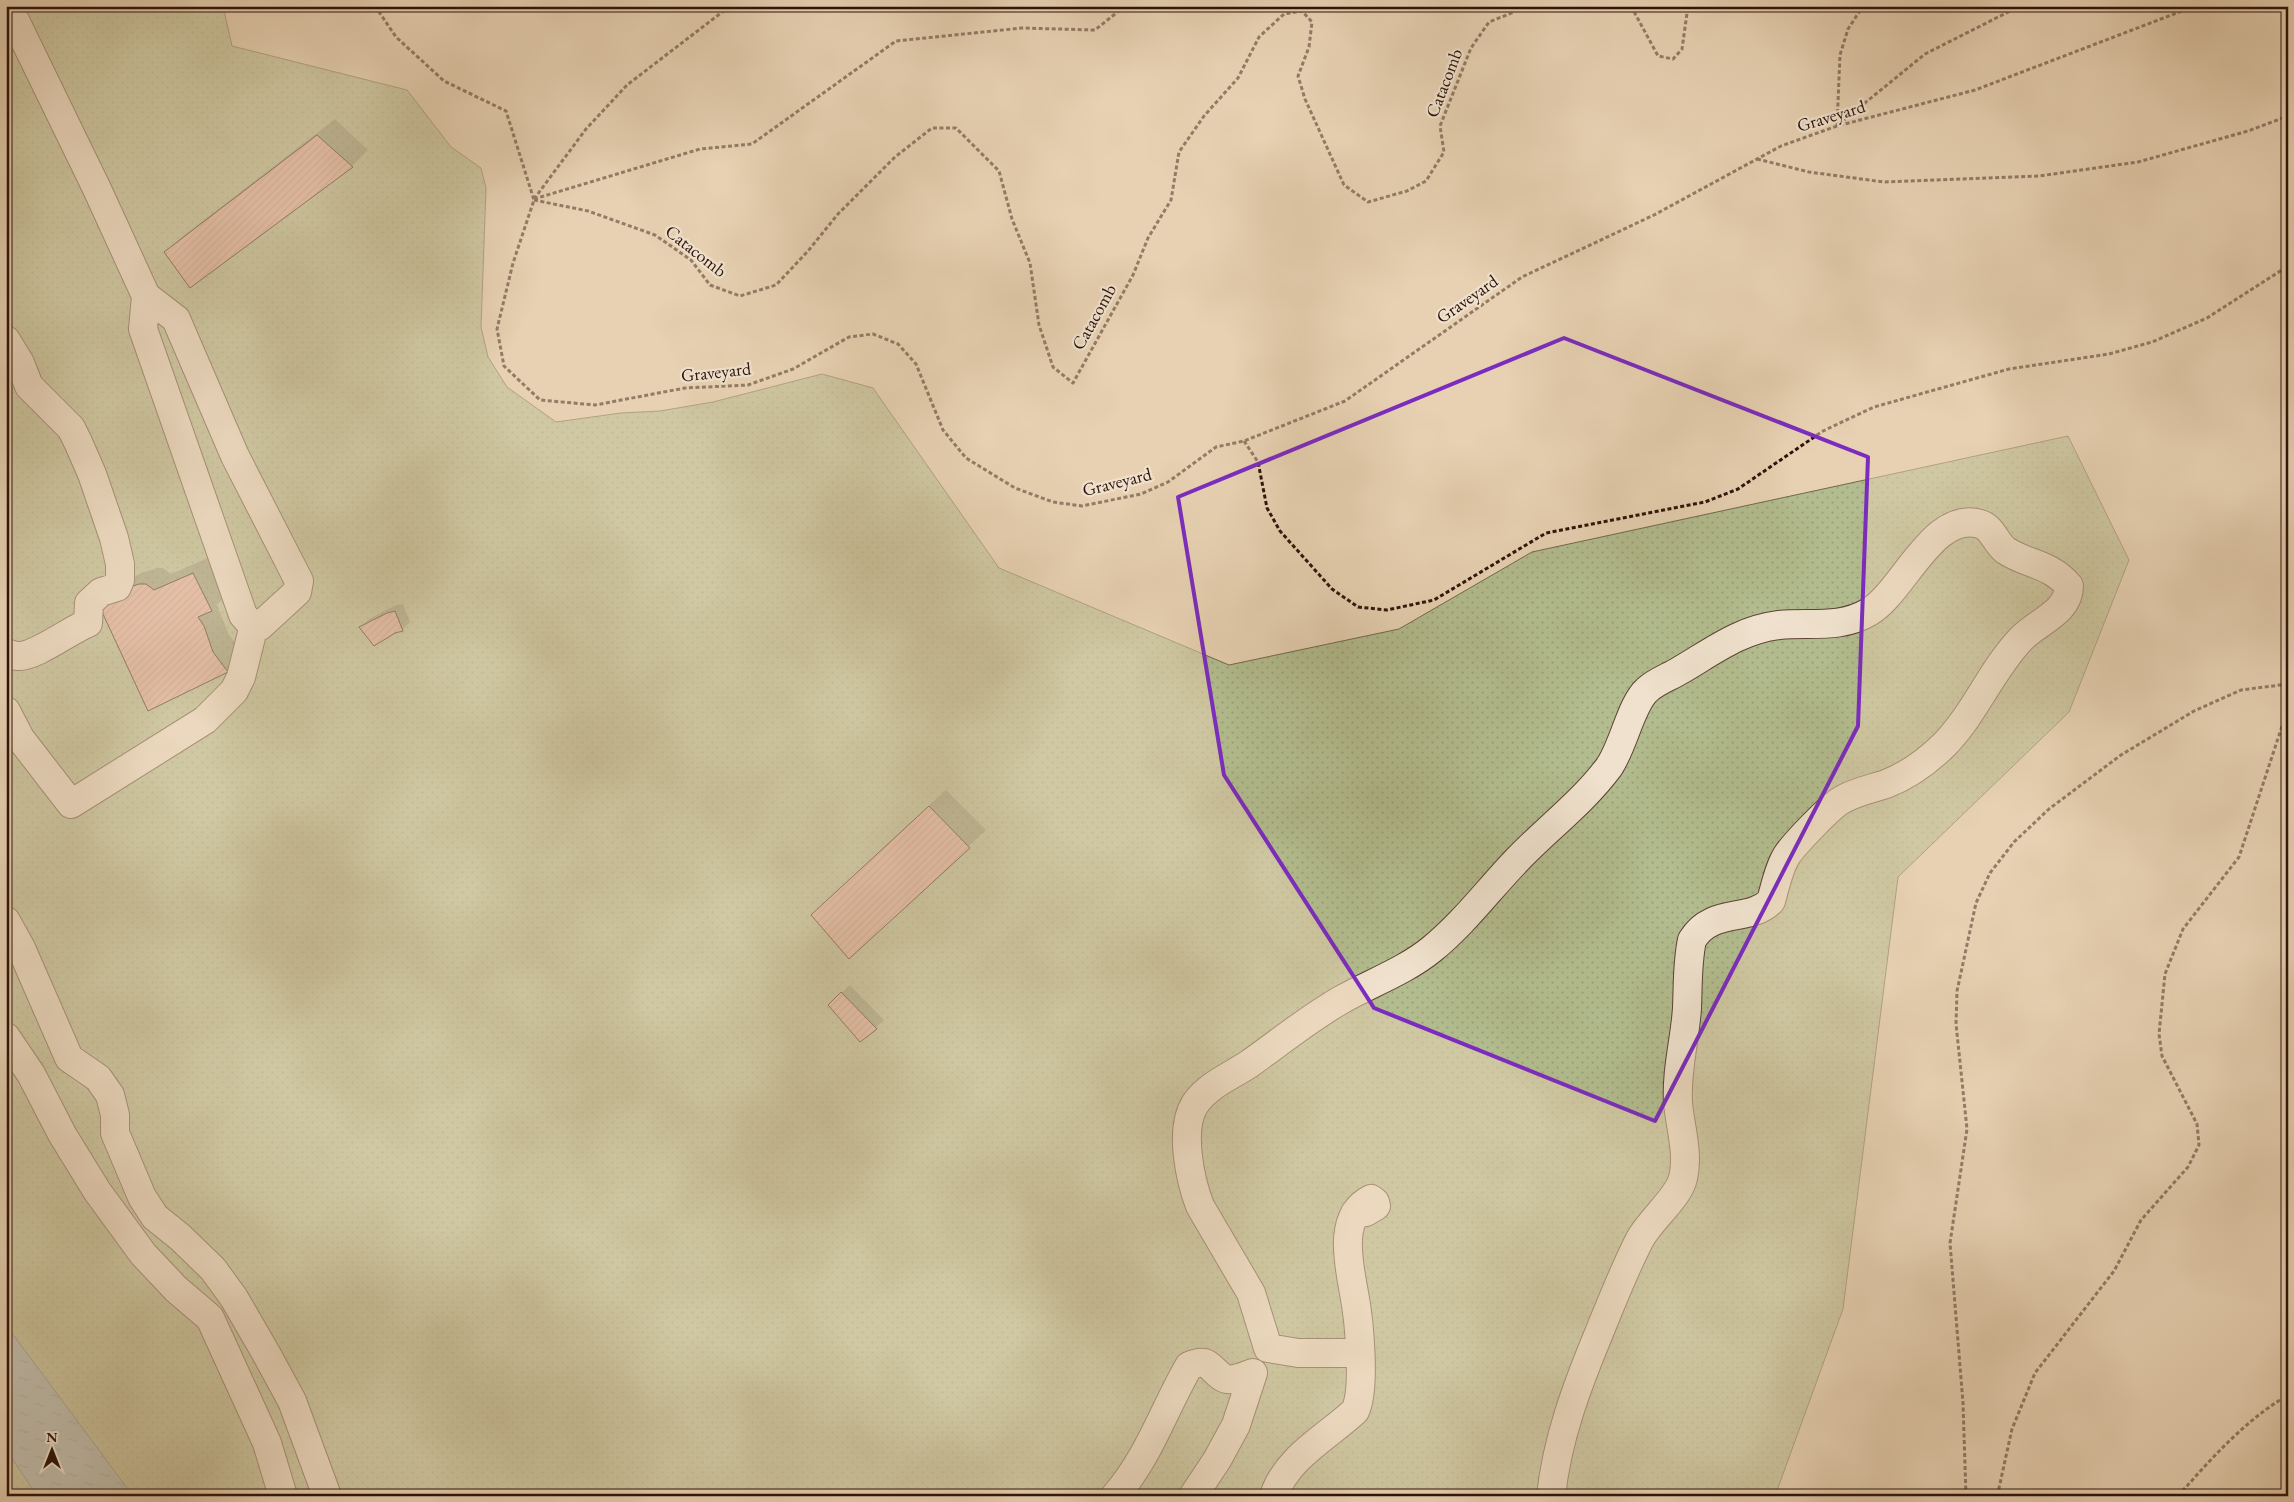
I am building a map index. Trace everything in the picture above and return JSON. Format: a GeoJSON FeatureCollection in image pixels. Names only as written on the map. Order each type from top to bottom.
{"type":"FeatureCollection","features":[{"type":"Feature","properties":{"kind":"street"},"geometry":{"type":"LineString","coordinates":[[8,6],[98,188],[146,296],[144,329],[243,615],[254,625],[260,626],[298,592],[299,581],[235,456],[176,319],[146,296]]}},
{"type":"Feature","properties":{"kind":"street"},"geometry":{"type":"LineString","coordinates":[[6,340],[20,363],[29,386],[70,428],[78,442],[114,538],[120,564],[120,580],[117,587],[102,592],[88,603],[88,623],[72,629],[36,651],[18,657],[6,653]]}},
{"type":"Feature","properties":{"kind":"street"},"geometry":{"type":"LineString","coordinates":[[1193,1496],[1217,1460],[1236,1425],[1252,1373],[1268,1348],[1251,1293],[1200,1206],[1194,1191],[1186,1146],[1190,1114],[1196,1102],[1206,1092],[1249,1064],[1314,1016],[1364,987],[1417,960],[1452,931],[1518,859],[1595,785],[1619,752],[1637,703],[1647,689],[1704,657],[1714,648],[1751,630],[1780,625],[1838,624],[1870,611],[1883,602],[1895,589],[1927,545],[1948,529],[1962,524],[1979,524],[1990,529],[1995,540],[2004,549],[2056,573],[2069,586],[2069,593],[2062,607],[2022,638],[2002,661],[1968,716],[1946,743],[1925,762],[1906,775],[1840,801],[1820,819],[1787,855],[1771,901],[1766,907],[1748,913],[1727,916],[1697,931],[1692,940],[1687,1010],[1680,1055],[1678,1101],[1685,1163],[1684,1177],[1680,1189],[1648,1225],[1623,1272],[1581,1377],[1565,1425],[1553,1476],[1551,1496]]}},
{"type":"Feature","properties":{"kind":"street"},"geometry":{"type":"LineString","coordinates":[[6,711],[20,738],[70,804],[205,720],[234,691],[240,677],[254,625]]}},
{"type":"Feature","properties":{"kind":"street"},"geometry":{"type":"LineString","coordinates":[[6,921],[21,948],[69,1058],[98,1078],[110,1095],[115,1115],[115,1133],[142,1197],[155,1217],[180,1237],[213,1269],[234,1298],[267,1355],[292,1401],[327,1496]]}},
{"type":"Feature","properties":{"kind":"street"},"geometry":{"type":"LineString","coordinates":[[6,1037],[31,1074],[62,1134],[97,1192],[150,1261],[176,1289],[210,1318],[267,1443],[283,1496]]}},
{"type":"Feature","properties":{"kind":"street"},"geometry":{"type":"LineString","coordinates":[[1274,1496],[1282,1476],[1298,1459],[1355,1411],[1359,1403],[1360,1353],[1348,1254],[1349,1229],[1355,1213]]}},
{"type":"Feature","properties":{"kind":"street"},"geometry":{"type":"LineString","coordinates":[[1268,1348],[1298,1353],[1360,1353]]}},
{"type":"Feature","properties":{"kind":"street"},"geometry":{"type":"LineString","coordinates":[[1123,1491],[1154,1438],[1189,1366],[1198,1362],[1210,1364],[1222,1377],[1230,1379],[1236,1379],[1252,1373]]}},
{"type":"Feature","properties":{"kind":"path"},"geometry":{"type":"LineString","coordinates":[[299,6],[304,9],[308,6]]}},
{"type":"Feature","properties":{"kind":"path"},"geometry":{"type":"LineString","coordinates":[[375,6],[396,37],[444,80],[506,111],[534,200],[700,149],[752,144],[896,41],[1022,28],[1096,30],[1125,6]]}},
{"type":"Feature","properties":{"kind":"path","name":"Graveyard"},"geometry":{"type":"LineString","coordinates":[[730,6],[627,85],[586,130],[534,200],[513,263],[497,329],[504,366],[540,400],[595,405],[685,388],[748,385],[793,369],[849,337],[873,334],[898,344],[916,364],[944,430],[966,458],[1015,488],[1053,502],[1082,506],[1141,494],[1168,482],[1216,447],[1244,441],[1345,402],[1522,277],[1654,215],[1781,146],[1837,126],[1975,90],[2195,6]]}},
{"type":"Feature","properties":{"kind":"path","name":"Catacomb"},"geometry":{"type":"LineString","coordinates":[[534,200],[588,211],[655,235],[690,260],[710,285],[740,296],[776,285],[844,208],[895,157],[932,128],[956,128],[999,171],[1012,219],[1030,263],[1039,325],[1053,367],[1073,383],[1133,275],[1148,238],[1171,200],[1179,152],[1204,116],[1238,78],[1259,37],[1284,14],[1302,11],[1312,22],[1310,47],[1298,76],[1300,84],[1344,185],[1368,202],[1407,191],[1426,181],[1444,152],[1440,126],[1471,48],[1490,22],[1514,12],[1520,6]]}},
{"type":"Feature","properties":{"kind":"path"},"geometry":{"type":"LineString","coordinates":[[1631,6],[1658,56],[1673,59],[1682,49],[1688,6]]}},
{"type":"Feature","properties":{"kind":"path"},"geometry":{"type":"LineString","coordinates":[[1837,126],[1840,55],[1848,29],[1863,6]]}},
{"type":"Feature","properties":{"kind":"path"},"geometry":{"type":"LineString","coordinates":[[1837,126],[1925,54],[2020,6]]}},
{"type":"Feature","properties":{"kind":"path"},"geometry":{"type":"LineString","coordinates":[[1757,159],[1809,172],[1884,182],[2039,176],[2138,162],[2248,131],[2288,116]]}},
{"type":"Feature","properties":{"kind":"path"},"geometry":{"type":"LineString","coordinates":[[1244,441],[1258,462],[1267,508],[1280,531],[1332,589],[1358,607],[1387,610],[1434,600],[1546,533],[1704,502],[1738,488],[1823,431],[1874,406],[2009,369],[2109,354],[2152,342],[2207,318],[2288,266]]}},
{"type":"Feature","properties":{"kind":"path"},"geometry":{"type":"LineString","coordinates":[[1966,1496],[1963,1403],[1950,1243],[1967,1129],[1956,1024],[1957,991],[1976,903],[1990,873],[2014,842],[2049,809],[2121,755],[2194,711],[2241,690],[2288,684]]}},
{"type":"Feature","properties":{"kind":"path"},"geometry":{"type":"LineString","coordinates":[[1999,1496],[1999,1488],[2012,1429],[2035,1373],[2114,1271],[2141,1220],[2188,1168],[2200,1145],[2197,1124],[2162,1056],[2159,1034],[2165,974],[2184,929],[2239,857],[2288,708]]}},
{"type":"Feature","properties":{"kind":"path"},"geometry":{"type":"LineString","coordinates":[[2178,1496],[2229,1439],[2271,1405],[2288,1395]]}},
{"type":"Feature","properties":{"kind":"highlighted area"},"geometry":{"type":"Polygon","coordinates":[[[1564,338],[1868,457],[1858,726],[1655,1121],[1374,1008],[1224,775],[1178,497],[1564,338]]]}},
{"type":"Feature","properties":{"kind":"green space"},"geometry":{"type":"Polygon","coordinates":[[[6,6],[223,6],[232,46],[407,90],[451,147],[481,168],[486,188],[481,327],[488,357],[507,387],[556,422],[621,413],[660,411],[713,402],[822,374],[873,388],[999,568],[1229,665],[1399,629],[1532,552],[2068,436],[2129,560],[2069,712],[1898,877],[1843,1309],[1775,1496],[7,1496],[6,6]]]}},
{"type":"Feature","properties":{"kind":"water"},"geometry":{"type":"Polygon","coordinates":[[[6,1325],[133,1496],[37,1496],[6,1449],[6,1325]]]}},
{"type":"Feature","properties":{"kind":"building"},"geometry":{"type":"Polygon","coordinates":[[[317,135],[353,167],[190,288],[164,252],[317,135]]]}},
{"type":"Feature","properties":{"kind":"building"},"geometry":{"type":"Polygon","coordinates":[[[193,573],[212,611],[198,617],[204,626],[213,652],[228,672],[148,711],[96,599],[139,584],[146,584],[154,590],[193,573]]]}},
{"type":"Feature","properties":{"kind":"building"},"geometry":{"type":"Polygon","coordinates":[[[395,611],[403,631],[395,633],[374,646],[359,627],[395,611]]]}},
{"type":"Feature","properties":{"kind":"building"},"geometry":{"type":"Polygon","coordinates":[[[929,806],[970,848],[849,959],[811,915],[929,806]]]}},
{"type":"Feature","properties":{"kind":"building"},"geometry":{"type":"Polygon","coordinates":[[[841,992],[877,1029],[860,1042],[828,1005],[841,992]]]}}]}
